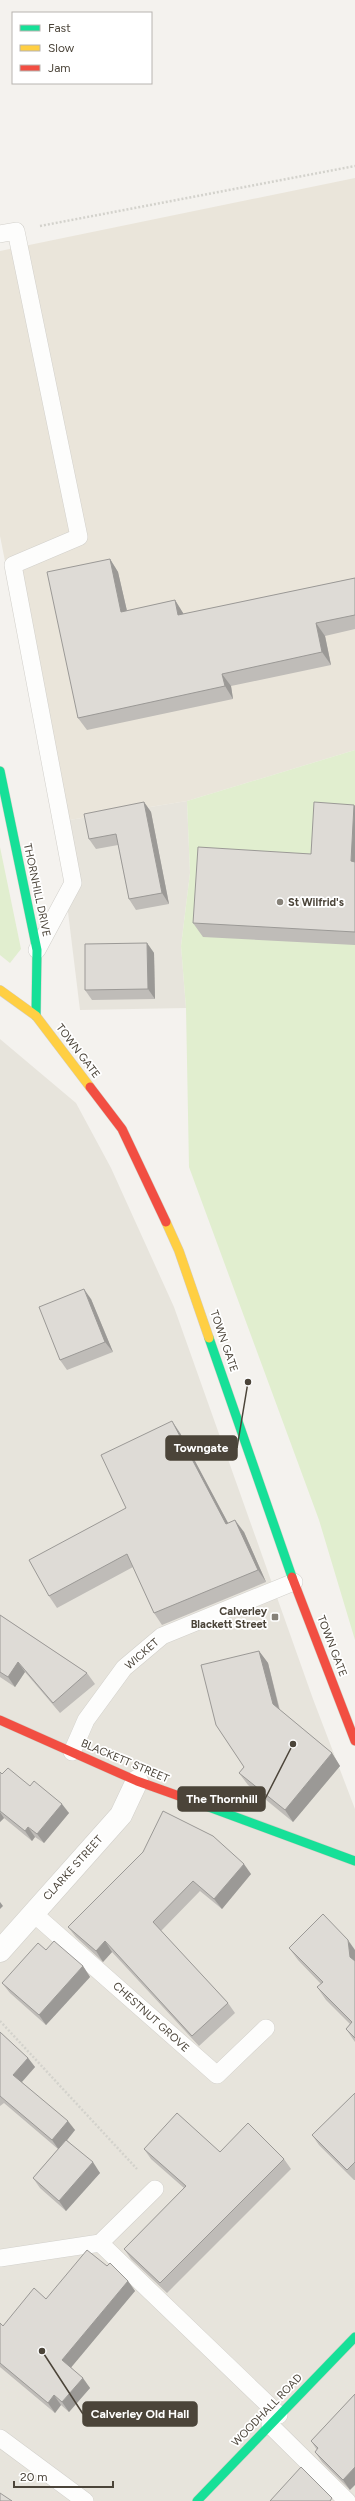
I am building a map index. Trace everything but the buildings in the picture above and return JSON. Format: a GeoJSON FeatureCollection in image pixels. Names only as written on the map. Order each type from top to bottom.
{"type":"FeatureCollection","features":[{"type":"Feature","properties":{"kind":"street","name":"THORNHILL DRIVE"},"geometry":{"type":"LineString","coordinates":[[0,771],[37,950],[36,1016]]}},
{"type":"Feature","properties":{"kind":"street","name":"TOWN GATE"},"geometry":{"type":"LineString","coordinates":[[0,990],[36,1016],[122,1129],[179,1251],[294,1582],[355,1741]]}},
{"type":"Feature","properties":{"kind":"street","name":"BLACKETT STREET"},"geometry":{"type":"LineString","coordinates":[[1,1722],[137,1780],[355,1861]]}},
{"type":"Feature","properties":{"kind":"street","name":"CLARKE STREET"},"geometry":{"type":"LineString","coordinates":[[0,1951],[121,1815],[137,1780]]}},
{"type":"Feature","properties":{"kind":"street","name":"WOODHALL ROAD"},"geometry":{"type":"LineString","coordinates":[[197,2501],[355,2337]]}},
{"type":"Feature","properties":{"kind":"lane"},"geometry":{"type":"LineString","coordinates":[[8,232],[79,538],[7,566],[73,883],[37,950]]}},
{"type":"Feature","properties":{"kind":"lane","name":"WICKET"},"geometry":{"type":"LineString","coordinates":[[72,1752],[86,1720],[124,1668],[162,1636],[294,1582]]}},
{"type":"Feature","properties":{"kind":"lane","name":"CHESTNUT GROVE"},"geometry":{"type":"LineString","coordinates":[[33,1913],[217,2075],[266,2028]]}},
{"type":"Feature","properties":{"kind":"lane"},"geometry":{"type":"LineString","coordinates":[[0,2258],[100,2243],[155,2189]]}},
{"type":"Feature","properties":{"kind":"lane"},"geometry":{"type":"LineString","coordinates":[[100,2243],[274,2420],[348,2501]]}},
{"type":"Feature","properties":{"kind":"lane"},"geometry":{"type":"LineString","coordinates":[[0,2438],[85,2501]]}},
{"type":"Feature","properties":{"kind":"path"},"geometry":{"type":"LineString","coordinates":[[8,232],[355,166]]}},
{"type":"Feature","properties":{"kind":"path"},"geometry":{"type":"LineString","coordinates":[[0,2021],[155,2189]]}},
{"type":"Feature","properties":{"kind":"shaded area"},"geometry":{"type":"Polygon","coordinates":[[[355,178],[355,750],[187,801],[57,822],[0,536],[0,251],[355,178]]]}},
{"type":"Feature","properties":{"kind":"shaded area"},"geometry":{"type":"Polygon","coordinates":[[[187,801],[190,873],[181,946],[186,1008],[80,1010],[57,822],[187,801]]]}},
{"type":"Feature","properties":{"kind":"shaded area"},"geometry":{"type":"Polygon","coordinates":[[[0,1039],[76,1103],[111,1168],[174,1307],[313,1699],[355,1809],[355,2501],[0,2501],[0,1039]]]}},
{"type":"Feature","properties":{"kind":"green space","name":"St Wilfrid's"},"geometry":{"type":"Polygon","coordinates":[[[355,750],[355,1640],[319,1520],[189,1167],[186,1008],[181,946],[190,873],[187,801],[355,750]]]}},
{"type":"Feature","properties":{"kind":"green space"},"geometry":{"type":"Polygon","coordinates":[[[0,847],[21,949],[10,963],[0,955],[0,847]]]}},
{"type":"Feature","properties":{"kind":"traffic: fast"},"geometry":{"type":"LineString","coordinates":[[0,771],[37,950],[36,1016]]}},
{"type":"Feature","properties":{"kind":"traffic: fast"},"geometry":{"type":"LineString","coordinates":[[209,1338],[292,1577]]}},
{"type":"Feature","properties":{"kind":"traffic: fast"},"geometry":{"type":"LineString","coordinates":[[179,1796],[355,1861]]}},
{"type":"Feature","properties":{"kind":"traffic: fast"},"geometry":{"type":"LineString","coordinates":[[197,2501],[355,2337]]}},
{"type":"Feature","properties":{"kind":"traffic: slow"},"geometry":{"type":"LineString","coordinates":[[0,990],[36,1016],[90,1087]]}},
{"type":"Feature","properties":{"kind":"traffic: slow"},"geometry":{"type":"LineString","coordinates":[[166,1222],[179,1251],[209,1338]]}},
{"type":"Feature","properties":{"kind":"traffic: jam"},"geometry":{"type":"LineString","coordinates":[[90,1087],[122,1129],[166,1222]]}},
{"type":"Feature","properties":{"kind":"traffic: jam"},"geometry":{"type":"LineString","coordinates":[[292,1577],[355,1741]]}},
{"type":"Feature","properties":{"kind":"traffic: jam"},"geometry":{"type":"LineString","coordinates":[[0,1720],[137,1781],[179,1796]]}},
{"type":"Feature","properties":{"kind":"place","name":"St Wilfrid's"},"geometry":{"type":"Point","coordinates":[280,902]}},
{"type":"Feature","properties":{"kind":"place","name":"Towngate"},"geometry":{"type":"Point","coordinates":[248,1382]}},
{"type":"Feature","properties":{"kind":"place","name":"Calverley Blackett Street"},"geometry":{"type":"Point","coordinates":[275,1617]}},
{"type":"Feature","properties":{"kind":"place","name":"The Thornhill"},"geometry":{"type":"Point","coordinates":[293,1744]}},
{"type":"Feature","properties":{"kind":"place","name":"Calverley Old Hall"},"geometry":{"type":"Point","coordinates":[42,2351]}}]}
